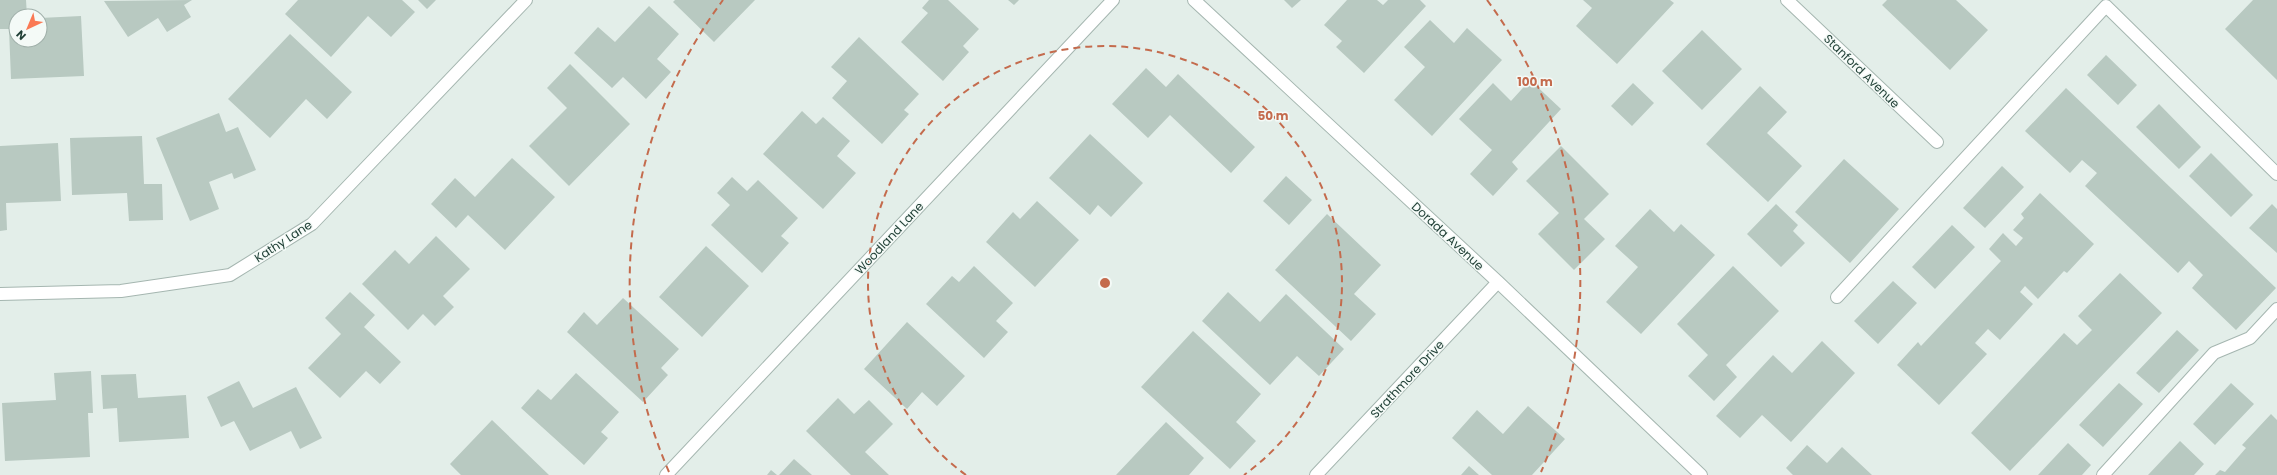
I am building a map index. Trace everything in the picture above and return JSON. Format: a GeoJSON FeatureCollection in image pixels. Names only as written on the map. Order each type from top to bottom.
{"type":"FeatureCollection","features":[{"type":"Feature","properties":{"kind":"street","name":"Kathy Lane"},"geometry":{"type":"LineString","coordinates":[[0,294],[121,292],[230,275],[312,224],[526,0]]}},
{"type":"Feature","properties":{"kind":"street","name":"Woodland Lane"},"geometry":{"type":"LineString","coordinates":[[666,475],[1113,0]]}},
{"type":"Feature","properties":{"kind":"street","name":"Dorada Avenue"},"geometry":{"type":"LineString","coordinates":[[1194,0],[1498,282],[1701,475]]}},
{"type":"Feature","properties":{"kind":"street","name":"Stanford Avenue"},"geometry":{"type":"LineString","coordinates":[[1787,0],[1937,142]]}},
{"type":"Feature","properties":{"kind":"street"},"geometry":{"type":"LineString","coordinates":[[1837,297],[2106,6],[2277,174]]}},
{"type":"Feature","properties":{"kind":"street","name":"Strathmore Drive"},"geometry":{"type":"LineString","coordinates":[[1316,475],[1498,282]]}},
{"type":"Feature","properties":{"kind":"street"},"geometry":{"type":"LineString","coordinates":[[2103,475],[2214,353],[2250,338],[2277,309]]}},
{"type":"Feature","properties":{"kind":"building"},"geometry":{"type":"Polygon","coordinates":[[[0,0],[26,0],[26,8],[8,8],[8,29],[0,29],[0,0]]]}},
{"type":"Feature","properties":{"kind":"building"},"geometry":{"type":"Polygon","coordinates":[[[192,0],[184,5],[191,17],[167,32],[158,18],[128,37],[104,1],[192,0]]]}},
{"type":"Feature","properties":{"kind":"building"},"geometry":{"type":"Polygon","coordinates":[[[298,0],[402,0],[415,12],[391,37],[368,16],[331,57],[285,14],[298,0]]]}},
{"type":"Feature","properties":{"kind":"building"},"geometry":{"type":"Polygon","coordinates":[[[418,0],[436,0],[427,9],[418,0]]]}},
{"type":"Feature","properties":{"kind":"building"},"geometry":{"type":"Polygon","coordinates":[[[675,0],[755,0],[714,42],[673,2],[675,0]]]}},
{"type":"Feature","properties":{"kind":"building"},"geometry":{"type":"Polygon","coordinates":[[[929,0],[948,0],[979,29],[963,46],[969,52],[943,81],[901,42],[928,13],[922,8],[929,0]]]}},
{"type":"Feature","properties":{"kind":"building"},"geometry":{"type":"Polygon","coordinates":[[[1008,0],[1019,0],[1014,5],[1008,0]]]}},
{"type":"Feature","properties":{"kind":"building"},"geometry":{"type":"Polygon","coordinates":[[[1284,0],[1301,0],[1292,8],[1284,0]]]}},
{"type":"Feature","properties":{"kind":"building"},"geometry":{"type":"Polygon","coordinates":[[[1347,0],[1377,0],[1383,5],[1388,0],[1420,0],[1426,6],[1364,73],[1336,47],[1342,41],[1324,25],[1347,0]]]}},
{"type":"Feature","properties":{"kind":"building"},"geometry":{"type":"Polygon","coordinates":[[[1583,0],[1670,0],[1674,3],[1617,64],[1576,26],[1592,8],[1583,0]]]}},
{"type":"Feature","properties":{"kind":"building"},"geometry":{"type":"Polygon","coordinates":[[[1887,0],[1956,0],[1988,30],[1950,70],[1882,5],[1887,0]]]}},
{"type":"Feature","properties":{"kind":"building"},"geometry":{"type":"Polygon","coordinates":[[[2253,0],[2277,0],[2277,80],[2225,29],[2253,0]]]}},
{"type":"Feature","properties":{"kind":"building"},"geometry":{"type":"Polygon","coordinates":[[[649,6],[679,34],[657,59],[671,72],[646,99],[623,77],[612,88],[574,53],[598,27],[615,42],[649,6]]]}},
{"type":"Feature","properties":{"kind":"building"},"geometry":{"type":"Polygon","coordinates":[[[81,16],[84,76],[11,79],[10,48],[48,48],[48,18],[81,16]]]}},
{"type":"Feature","properties":{"kind":"building"},"geometry":{"type":"Polygon","coordinates":[[[1430,20],[1454,43],[1467,28],[1502,60],[1432,136],[1394,100],[1425,67],[1404,47],[1430,20]]]}},
{"type":"Feature","properties":{"kind":"building"},"geometry":{"type":"Polygon","coordinates":[[[1702,30],[1742,69],[1702,110],[1662,71],[1702,30]]]}},
{"type":"Feature","properties":{"kind":"building"},"geometry":{"type":"Polygon","coordinates":[[[290,34],[352,92],[327,119],[306,99],[270,138],[228,99],[290,34]]]}},
{"type":"Feature","properties":{"kind":"building"},"geometry":{"type":"Polygon","coordinates":[[[859,37],[919,94],[904,110],[909,114],[882,144],[832,98],[847,81],[831,67],[859,37]]]}},
{"type":"Feature","properties":{"kind":"building"},"geometry":{"type":"Polygon","coordinates":[[[2106,55],[2137,85],[2118,105],[2087,75],[2106,55]]]}},
{"type":"Feature","properties":{"kind":"building"},"geometry":{"type":"Polygon","coordinates":[[[570,64],[630,124],[569,186],[529,146],[567,108],[547,88],[570,64]]]}},
{"type":"Feature","properties":{"kind":"building"},"geometry":{"type":"Polygon","coordinates":[[[1146,68],[1166,87],[1178,74],[1255,147],[1231,173],[1170,115],[1148,138],[1112,104],[1146,68]]]}},
{"type":"Feature","properties":{"kind":"building"},"geometry":{"type":"Polygon","coordinates":[[[1530,80],[1561,109],[1512,162],[1518,169],[1493,196],[1470,174],[1492,150],[1459,119],[1493,83],[1511,101],[1530,80]]]}},
{"type":"Feature","properties":{"kind":"building"},"geometry":{"type":"Polygon","coordinates":[[[1633,83],[1654,103],[1632,126],[1611,106],[1633,83]]]}},
{"type":"Feature","properties":{"kind":"building"},"geometry":{"type":"Polygon","coordinates":[[[1760,86],[1787,112],[1767,133],[1802,166],[1768,202],[1706,144],[1760,86]]]}},
{"type":"Feature","properties":{"kind":"building"},"geometry":{"type":"Polygon","coordinates":[[[2066,88],[2276,288],[2236,330],[2192,288],[2203,275],[2189,261],[2178,273],[2085,186],[2097,173],[2082,160],[2070,173],[2025,131],[2066,88]]]}},
{"type":"Feature","properties":{"kind":"building"},"geometry":{"type":"Polygon","coordinates":[[[2159,104],[2201,147],[2179,169],[2136,127],[2159,104]]]}},
{"type":"Feature","properties":{"kind":"building"},"geometry":{"type":"Polygon","coordinates":[[[802,111],[816,124],[823,117],[850,141],[837,156],[856,173],[823,209],[763,154],[802,111]]]}},
{"type":"Feature","properties":{"kind":"building"},"geometry":{"type":"Polygon","coordinates":[[[219,113],[226,132],[238,127],[256,170],[234,179],[232,173],[209,182],[219,209],[190,221],[156,138],[219,113]]]}},
{"type":"Feature","properties":{"kind":"building"},"geometry":{"type":"Polygon","coordinates":[[[1090,134],[1143,183],[1111,217],[1098,205],[1090,215],[1049,178],[1090,134]]]}},
{"type":"Feature","properties":{"kind":"building"},"geometry":{"type":"Polygon","coordinates":[[[142,136],[144,184],[162,184],[163,220],[129,221],[127,193],[72,195],[70,138],[142,136]]]}},
{"type":"Feature","properties":{"kind":"building"},"geometry":{"type":"Polygon","coordinates":[[[58,143],[61,201],[6,203],[7,230],[0,231],[0,146],[58,143]]]}},
{"type":"Feature","properties":{"kind":"building"},"geometry":{"type":"Polygon","coordinates":[[[1561,146],[1609,194],[1584,219],[1605,239],[1574,270],[1538,234],[1559,213],[1526,181],[1561,146]]]}},
{"type":"Feature","properties":{"kind":"building"},"geometry":{"type":"Polygon","coordinates":[[[2211,153],[2253,195],[2231,217],[2189,176],[2211,153]]]}},
{"type":"Feature","properties":{"kind":"building"},"geometry":{"type":"Polygon","coordinates":[[[512,158],[555,197],[505,250],[468,215],[456,228],[431,204],[455,178],[475,197],[512,158]]]}},
{"type":"Feature","properties":{"kind":"building"},"geometry":{"type":"Polygon","coordinates":[[[1844,159],[1899,209],[1850,263],[1795,212],[1844,159]]]}},
{"type":"Feature","properties":{"kind":"building"},"geometry":{"type":"Polygon","coordinates":[[[2002,166],[2024,187],[1985,228],[1963,208],[2002,166]]]}},
{"type":"Feature","properties":{"kind":"building"},"geometry":{"type":"Polygon","coordinates":[[[1286,176],[1312,200],[1289,225],[1263,201],[1286,176]]]}},
{"type":"Feature","properties":{"kind":"building"},"geometry":{"type":"Polygon","coordinates":[[[732,177],[747,191],[758,180],[798,218],[781,236],[789,243],[762,273],[711,225],[730,205],[717,193],[732,177]]]}},
{"type":"Feature","properties":{"kind":"building"},"geometry":{"type":"Polygon","coordinates":[[[2040,193],[2094,244],[2067,273],[2064,271],[2038,299],[2025,286],[2020,292],[2033,304],[2000,340],[1988,329],[1975,343],[1987,354],[1939,405],[1897,365],[1918,342],[1921,346],[2001,261],[1989,249],[2003,233],[2016,246],[2023,238],[2013,230],[2024,218],[2021,214],[2040,193]]]}},
{"type":"Feature","properties":{"kind":"building"},"geometry":{"type":"Polygon","coordinates":[[[1037,201],[1079,240],[1035,287],[986,242],[1013,212],[1020,219],[1037,201]]]}},
{"type":"Feature","properties":{"kind":"building"},"geometry":{"type":"Polygon","coordinates":[[[1776,204],[1798,225],[1793,231],[1805,243],[1781,267],[1747,234],[1776,204]]]}},
{"type":"Feature","properties":{"kind":"building"},"geometry":{"type":"Polygon","coordinates":[[[2272,204],[2277,209],[2277,253],[2249,228],[2272,204]]]}},
{"type":"Feature","properties":{"kind":"building"},"geometry":{"type":"Polygon","coordinates":[[[1650,209],[1674,232],[1681,224],[1715,255],[1641,334],[1606,302],[1638,267],[1615,246],[1650,209]]]}},
{"type":"Feature","properties":{"kind":"building"},"geometry":{"type":"Polygon","coordinates":[[[1327,214],[1381,265],[1354,294],[1376,314],[1351,341],[1275,270],[1327,214]]]}},
{"type":"Feature","properties":{"kind":"building"},"geometry":{"type":"Polygon","coordinates":[[[1952,225],[1975,247],[1935,289],[1912,267],[1952,225]]]}},
{"type":"Feature","properties":{"kind":"building"},"geometry":{"type":"Polygon","coordinates":[[[436,236],[470,269],[443,296],[454,307],[435,326],[423,314],[408,330],[362,284],[395,250],[409,264],[436,236]]]}},
{"type":"Feature","properties":{"kind":"building"},"geometry":{"type":"Polygon","coordinates":[[[706,246],[749,286],[702,337],[659,297],[706,246]]]}},
{"type":"Feature","properties":{"kind":"building"},"geometry":{"type":"Polygon","coordinates":[[[974,266],[1013,303],[996,321],[1008,332],[984,358],[926,304],[952,276],[959,282],[974,266]]]}},
{"type":"Feature","properties":{"kind":"building"},"geometry":{"type":"Polygon","coordinates":[[[1733,266],[1779,311],[1726,365],[1737,377],[1714,401],[1688,376],[1708,355],[1677,324],[1733,266]]]}},
{"type":"Feature","properties":{"kind":"building"},"geometry":{"type":"Polygon","coordinates":[[[2120,273],[2162,313],[2010,471],[1971,433],[2064,333],[2077,345],[2092,330],[2078,316],[2120,273]]]}},
{"type":"Feature","properties":{"kind":"building"},"geometry":{"type":"Polygon","coordinates":[[[1893,281],[1917,303],[1878,344],[1854,321],[1893,281]]]}},
{"type":"Feature","properties":{"kind":"building"},"geometry":{"type":"Polygon","coordinates":[[[350,292],[375,315],[364,327],[401,362],[380,384],[366,371],[340,398],[308,368],[341,334],[325,318],[350,292]]]}},
{"type":"Feature","properties":{"kind":"building"},"geometry":{"type":"Polygon","coordinates":[[[1228,292],[1260,322],[1286,294],[1344,349],[1319,376],[1297,356],[1270,385],[1202,321],[1228,292]]]}},
{"type":"Feature","properties":{"kind":"building"},"geometry":{"type":"Polygon","coordinates":[[[623,298],[679,349],[661,368],[668,375],[643,402],[567,332],[584,312],[597,325],[623,298]]]}},
{"type":"Feature","properties":{"kind":"building"},"geometry":{"type":"Polygon","coordinates":[[[907,322],[965,376],[937,406],[922,392],[907,409],[864,369],[907,322]]]}},
{"type":"Feature","properties":{"kind":"building"},"geometry":{"type":"Polygon","coordinates":[[[2177,330],[2199,350],[2159,393],[2136,373],[2177,330]]]}},
{"type":"Feature","properties":{"kind":"building"},"geometry":{"type":"Polygon","coordinates":[[[1193,331],[1261,394],[1236,422],[1256,441],[1230,469],[1141,387],[1193,331]]]}},
{"type":"Feature","properties":{"kind":"building"},"geometry":{"type":"Polygon","coordinates":[[[1822,341],[1855,373],[1791,442],[1762,415],[1740,438],[1716,416],[1773,355],[1792,373],[1822,341]]]}},
{"type":"Feature","properties":{"kind":"building"},"geometry":{"type":"Polygon","coordinates":[[[91,371],[93,413],[88,413],[90,457],[5,461],[2,403],[56,400],[54,373],[91,371]]]}},
{"type":"Feature","properties":{"kind":"building"},"geometry":{"type":"Polygon","coordinates":[[[576,373],[619,412],[601,432],[608,438],[584,465],[521,408],[538,389],[551,400],[576,373]]]}},
{"type":"Feature","properties":{"kind":"building"},"geometry":{"type":"Polygon","coordinates":[[[136,374],[138,398],[186,395],[189,438],[119,442],[117,408],[103,409],[101,375],[136,374]]]}},
{"type":"Feature","properties":{"kind":"building"},"geometry":{"type":"Polygon","coordinates":[[[239,381],[253,408],[296,387],[322,438],[300,449],[291,431],[250,451],[234,421],[221,427],[207,397],[239,381]]]}},
{"type":"Feature","properties":{"kind":"building"},"geometry":{"type":"Polygon","coordinates":[[[2119,383],[2143,404],[2103,447],[2079,425],[2119,383]]]}},
{"type":"Feature","properties":{"kind":"building"},"geometry":{"type":"Polygon","coordinates":[[[2231,383],[2254,404],[2215,445],[2193,424],[2231,383]]]}},
{"type":"Feature","properties":{"kind":"building"},"geometry":{"type":"Polygon","coordinates":[[[838,398],[854,414],[869,400],[893,424],[865,452],[889,475],[851,475],[806,431],[838,398]]]}},
{"type":"Feature","properties":{"kind":"building"},"geometry":{"type":"Polygon","coordinates":[[[1528,406],[1565,439],[1532,475],[1492,475],[1452,438],[1477,410],[1503,434],[1528,406]]]}},
{"type":"Feature","properties":{"kind":"building"},"geometry":{"type":"Polygon","coordinates":[[[2271,414],[2277,420],[2277,475],[2215,475],[2220,470],[2225,472],[2246,448],[2242,445],[2271,414]]]}},
{"type":"Feature","properties":{"kind":"building"},"geometry":{"type":"Polygon","coordinates":[[[492,420],[549,475],[461,475],[450,464],[492,420]]]}},
{"type":"Feature","properties":{"kind":"building"},"geometry":{"type":"Polygon","coordinates":[[[1166,422],[1204,458],[1189,475],[1116,475],[1166,422]]]}},
{"type":"Feature","properties":{"kind":"building"},"geometry":{"type":"Polygon","coordinates":[[[2180,441],[2204,464],[2194,475],[2148,475],[2180,441]]]}},
{"type":"Feature","properties":{"kind":"building"},"geometry":{"type":"Polygon","coordinates":[[[2068,443],[2091,465],[2082,475],[2038,475],[2068,443]]]}},
{"type":"Feature","properties":{"kind":"building"},"geometry":{"type":"Polygon","coordinates":[[[1807,445],[1827,463],[1842,447],[1872,475],[1793,475],[1786,468],[1807,445]]]}},
{"type":"Feature","properties":{"kind":"building"},"geometry":{"type":"Polygon","coordinates":[[[794,459],[812,475],[779,475],[794,459]]]}},
{"type":"Feature","properties":{"kind":"building"},"geometry":{"type":"Polygon","coordinates":[[[1469,466],[1479,475],[1461,475],[1469,466]]]}},
{"type":"Feature","properties":{"kind":"building"},"geometry":{"type":"Polygon","coordinates":[[[771,470],[777,475],[767,475],[771,470]]]}}]}
